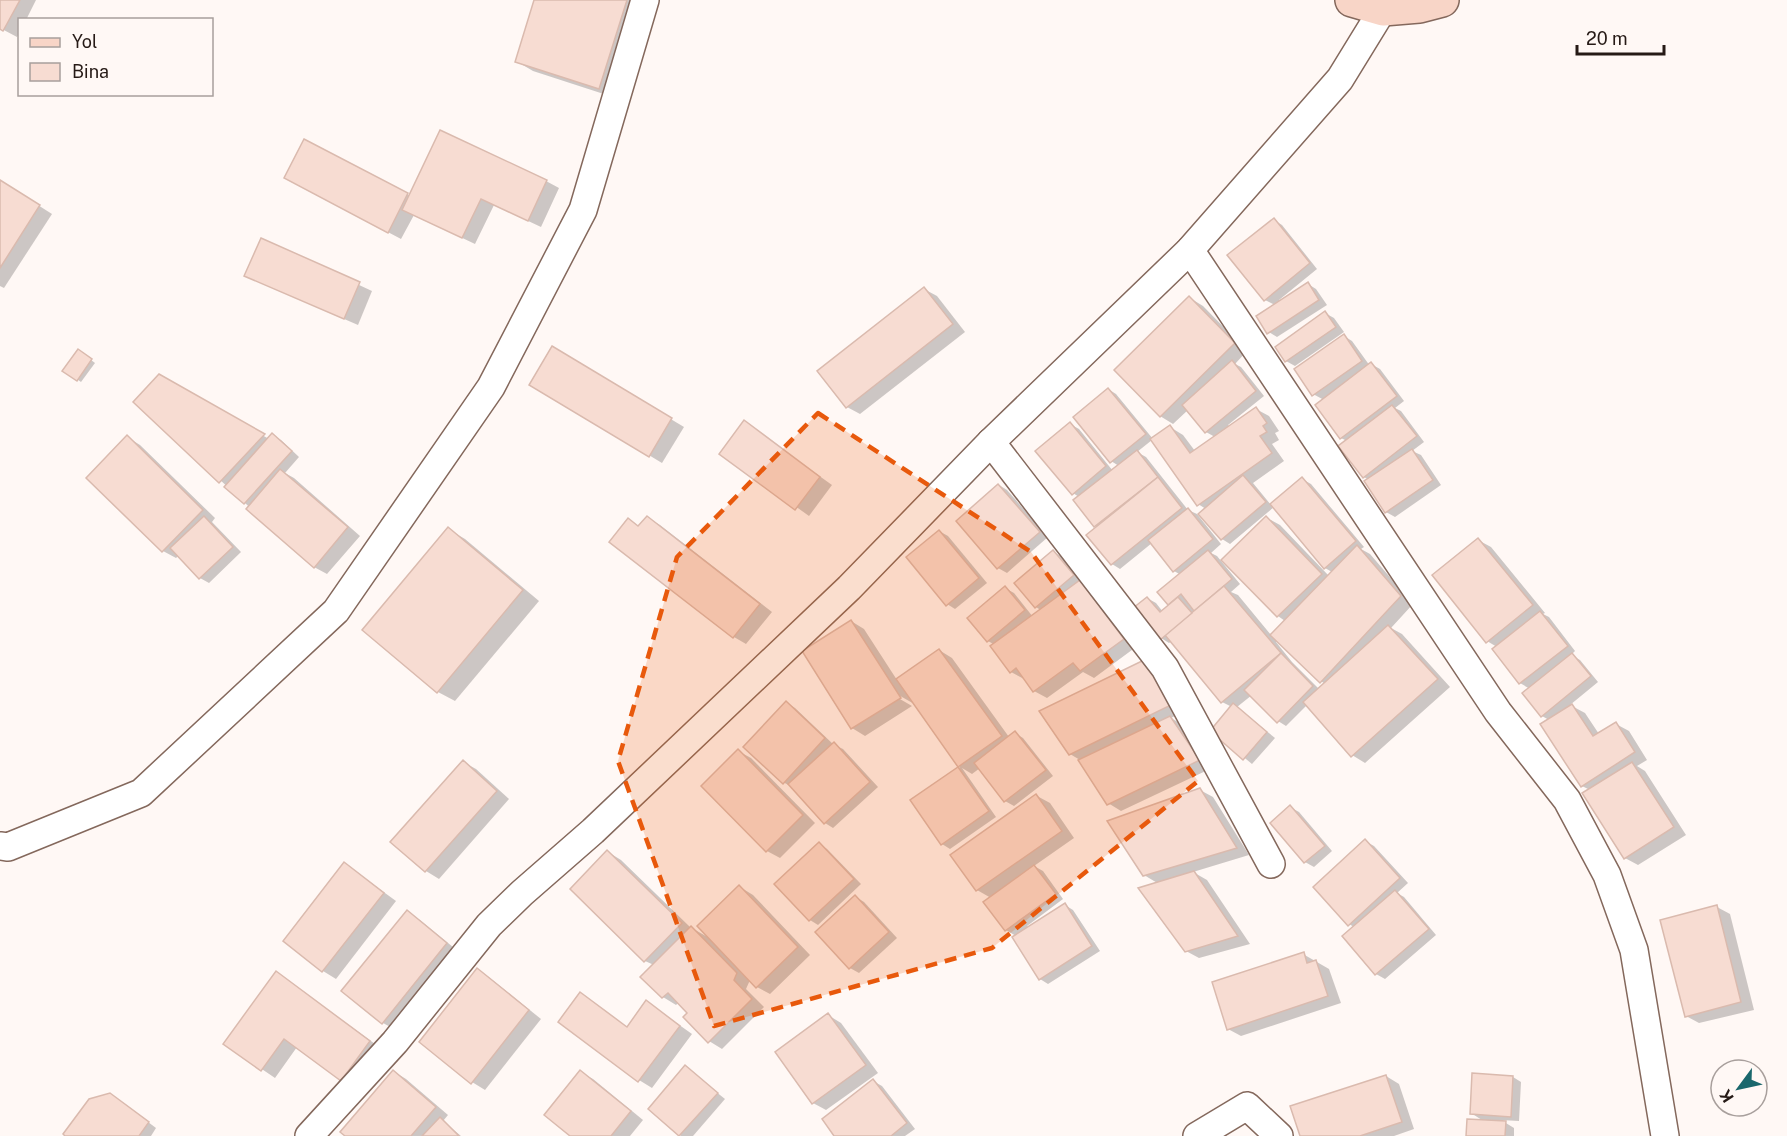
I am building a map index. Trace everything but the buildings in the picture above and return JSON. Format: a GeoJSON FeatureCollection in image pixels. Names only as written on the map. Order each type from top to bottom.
{"type":"FeatureCollection","features":[{"type":"Feature","properties":{"kind":"main road"},"geometry":{"type":"LineString","coordinates":[[1352,0],[1383,9],[1419,6],[1442,0]]}},
{"type":"Feature","properties":{"kind":"street"},"geometry":{"type":"LineString","coordinates":[[0,846],[8,847],[141,793],[336,611],[491,387],[583,210],[645,0]]}},
{"type":"Feature","properties":{"kind":"street"},"geometry":{"type":"LineString","coordinates":[[309,1136],[395,1042],[489,925],[593,831],[841,596],[992,442],[1191,250],[1340,79],[1383,9]]}},
{"type":"Feature","properties":{"kind":"street"},"geometry":{"type":"LineString","coordinates":[[1191,250],[1498,712],[1567,800],[1607,875],[1634,951],[1665,1136]]}},
{"type":"Feature","properties":{"kind":"street"},"geometry":{"type":"LineString","coordinates":[[992,442],[1165,668],[1271,864]]}},
{"type":"Feature","properties":{"kind":"street"},"geometry":{"type":"LineString","coordinates":[[1197,1136],[1247,1106],[1279,1136]]}},
{"type":"Feature","properties":{"kind":"highlighted area"},"geometry":{"type":"Polygon","coordinates":[[[818,413],[1031,552],[1198,781],[992,948],[714,1026],[618,761],[677,557],[818,413]]]}}]}
